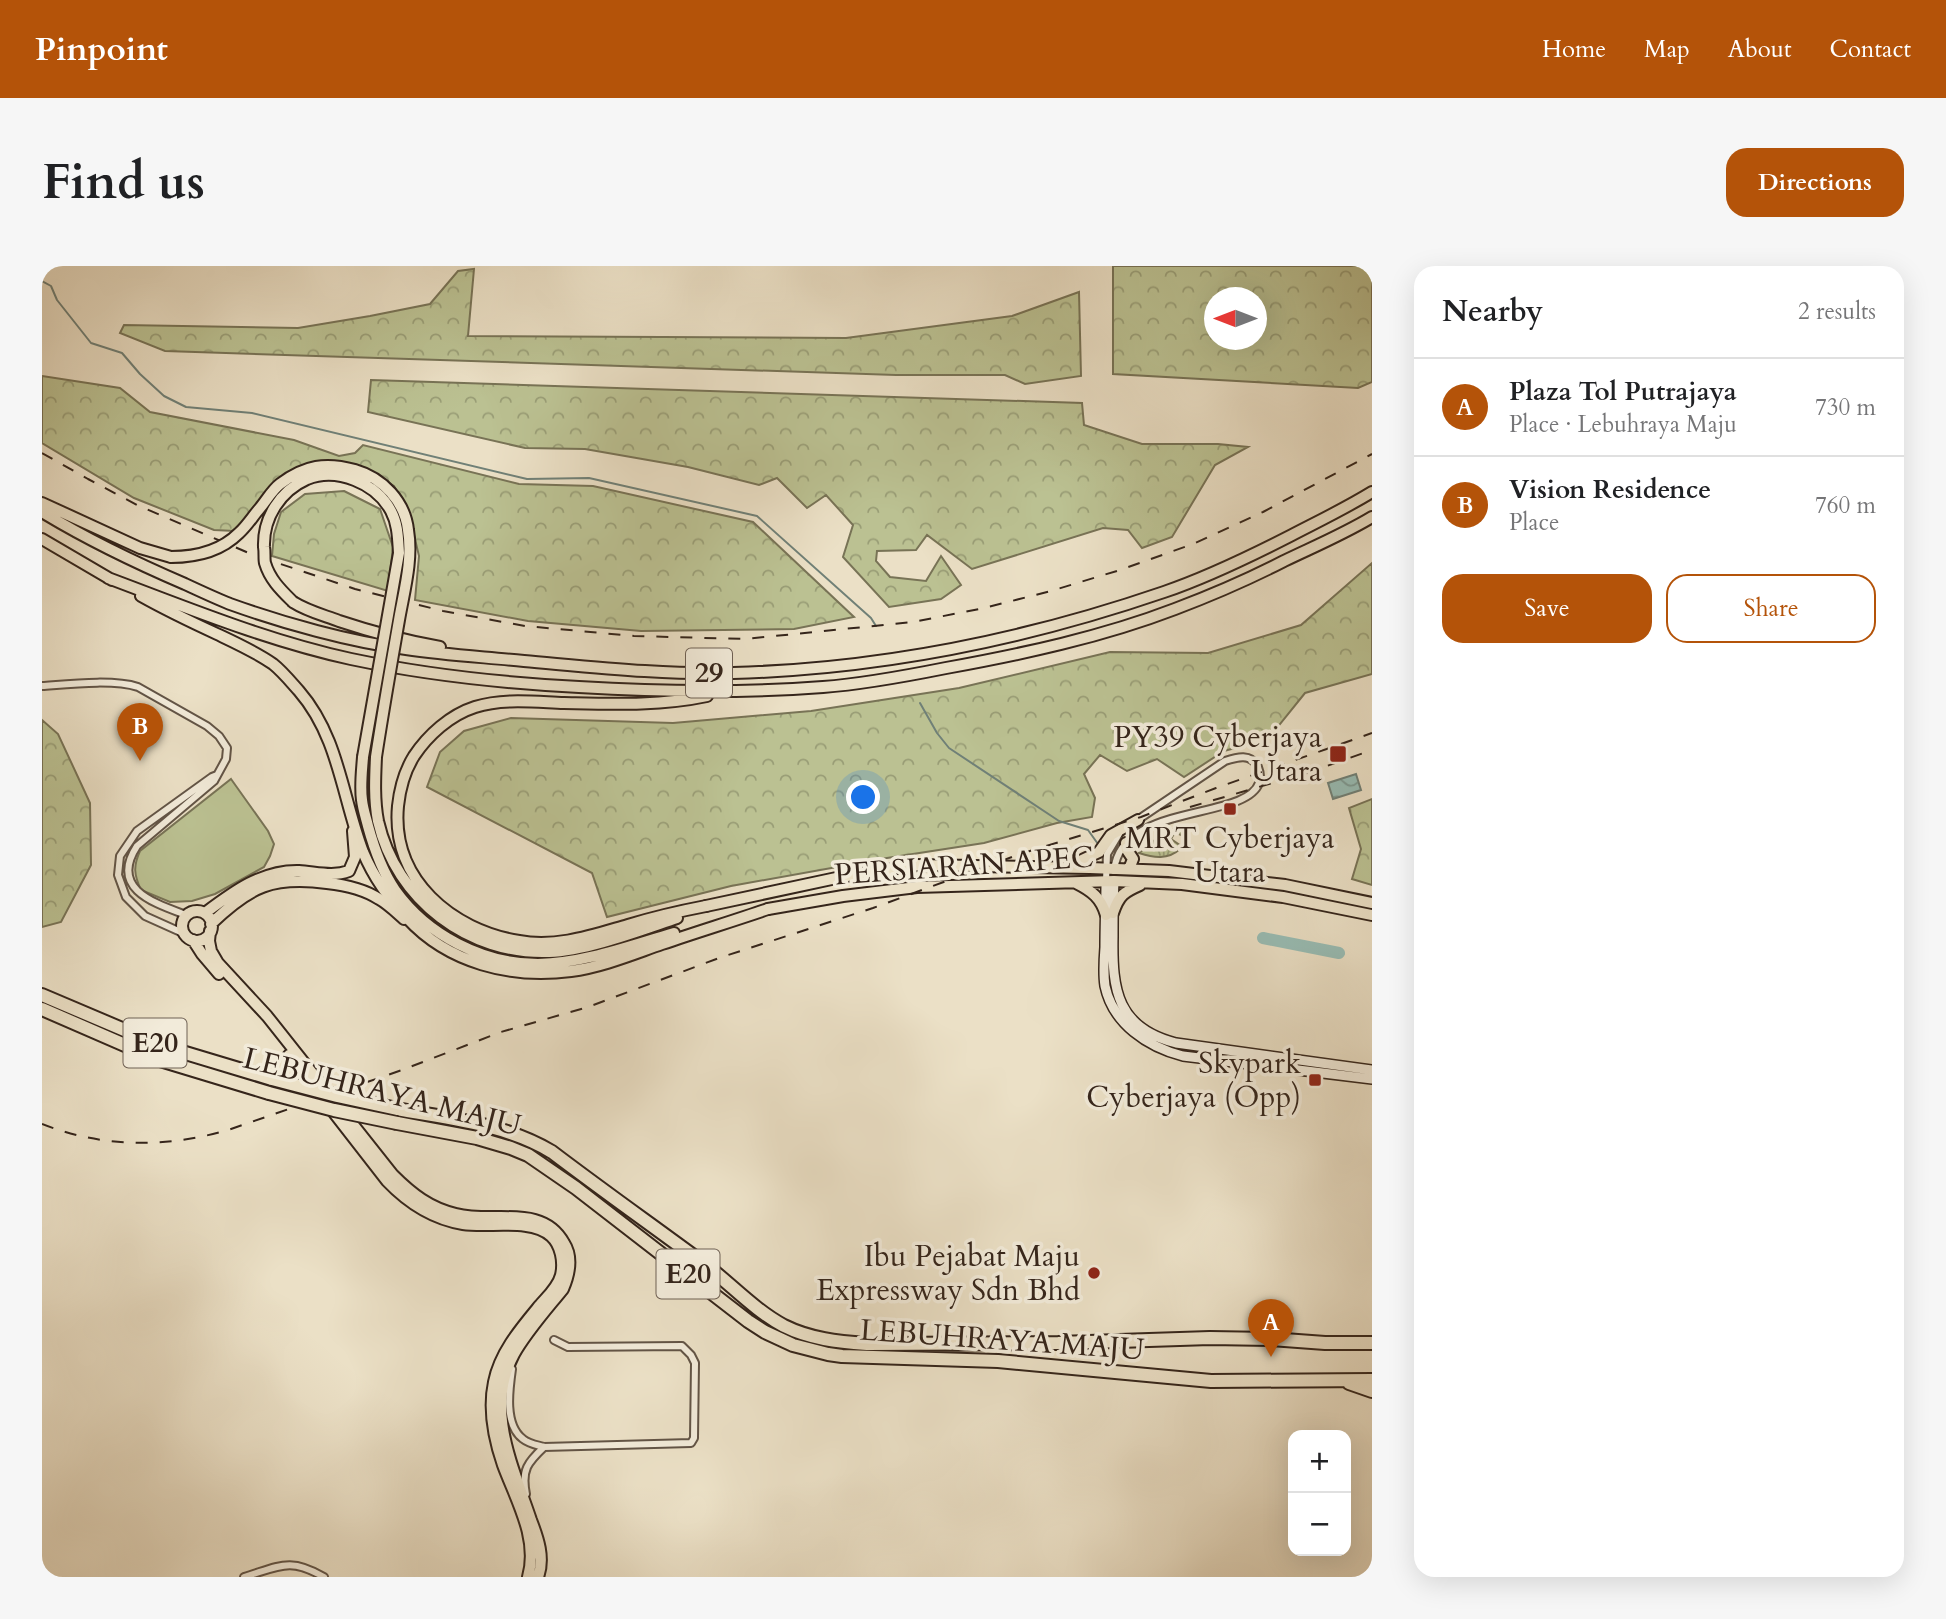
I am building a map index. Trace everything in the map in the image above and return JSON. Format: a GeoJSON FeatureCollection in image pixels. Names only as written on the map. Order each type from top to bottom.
{"type":"FeatureCollection","features":[{"type":"Feature","properties":{"kind":"highway","name":"LEBUHRAYA MAJU"},"geometry":{"type":"LineString","coordinates":[[42,995],[162,1046],[272,1079],[337,1096],[482,1125],[536,1142],[706,1265],[770,1317],[783,1325],[818,1338],[867,1344],[1058,1343],[1210,1338],[1367,1343]]}},
{"type":"Feature","properties":{"kind":"highway","name":"LEBUHRAYA MAJU"},"geometry":{"type":"LineString","coordinates":[[42,1009],[158,1059],[269,1093],[334,1110],[477,1138],[511,1148],[576,1188],[748,1321],[777,1338],[814,1351],[866,1358],[998,1361],[1211,1381],[1372,1380]]}},
{"type":"Feature","properties":{"kind":"highway"},"geometry":{"type":"LineString","coordinates":[[1367,1343],[1372,1331]]}},
{"type":"Feature","properties":{"kind":"highway"},"geometry":{"type":"LineString","coordinates":[[1344,1381],[1372,1391]]}},
{"type":"Feature","properties":{"kind":"main road"},"geometry":{"type":"LineString","coordinates":[[42,503],[140,548],[171,557],[190,557],[211,551],[239,534],[279,485],[304,470],[323,465],[360,471],[393,493],[403,510],[408,528],[410,547],[376,757],[378,820],[386,846],[405,880],[426,906],[444,922],[489,944],[520,951],[550,952],[574,949],[673,919],[706,906]]}},
{"type":"Feature","properties":{"kind":"main road"},"geometry":{"type":"LineString","coordinates":[[527,661],[405,640],[304,609],[293,602],[276,585],[265,563],[264,536],[267,521],[278,500],[307,480],[321,476],[348,477],[361,482],[382,497],[392,512],[398,531],[399,553],[363,757],[362,800],[374,849],[395,889],[415,912],[439,932],[465,948],[488,956],[537,964],[593,957],[768,909]]}},
{"type":"Feature","properties":{"kind":"main road","name":"29"},"geometry":{"type":"LineString","coordinates":[[42,512],[143,566],[229,604],[351,639],[403,649],[612,669],[733,673],[824,667],[897,658],[998,639],[1083,617],[1167,591],[1245,558],[1354,504],[1372,492]]}},
{"type":"Feature","properties":{"kind":"main road","name":"29"},"geometry":{"type":"LineString","coordinates":[[42,539],[108,578],[227,623],[347,658],[432,675],[526,684],[727,692],[826,687],[900,676],[1002,657],[1090,636],[1174,610],[1256,575],[1372,517]]}},
{"type":"Feature","properties":{"kind":"main road"},"geometry":{"type":"LineString","coordinates":[[108,578],[168,611],[246,648],[274,665],[299,691],[323,724],[336,757],[364,852],[386,894],[420,932]]}},
{"type":"Feature","properties":{"kind":"main road"},"geometry":{"type":"LineString","coordinates":[[706,906],[669,913],[583,938],[551,943],[521,942],[491,934],[448,913],[433,900],[413,874],[401,845],[396,822],[400,788],[408,766],[424,741],[448,721],[474,707],[525,701],[678,703],[727,692]]}},
{"type":"Feature","properties":{"kind":"main road"},"geometry":{"type":"LineString","coordinates":[[205,913],[237,890],[270,874],[299,871],[336,874],[349,871],[355,857],[355,848],[349,804]]}},
{"type":"Feature","properties":{"kind":"main road"},"geometry":{"type":"LineString","coordinates":[[1065,868],[1099,852],[1111,835],[1138,820]]}},
{"type":"Feature","properties":{"kind":"main road"},"geometry":{"type":"LineString","coordinates":[[1126,843],[1133,859],[1129,869]]}},
{"type":"Feature","properties":{"kind":"main road","name":"PERSIARAN APEC"},"geometry":{"type":"LineString","coordinates":[[706,906],[841,877],[916,865],[1129,869],[1182,873],[1285,885],[1372,903]]}},
{"type":"Feature","properties":{"kind":"main road"},"geometry":{"type":"LineString","coordinates":[[189,937],[203,939],[227,908],[242,897],[283,880],[299,880],[335,884],[366,892],[379,899],[433,942],[452,952],[486,966],[538,974],[589,967],[768,909]]}},
{"type":"Feature","properties":{"kind":"main road"},"geometry":{"type":"LineString","coordinates":[[1110,881],[1112,968],[1115,986],[1121,1004],[1138,1026],[1149,1034],[1176,1043],[1372,1070]]}},
{"type":"Feature","properties":{"kind":"main road","name":"PERSIARAN APEC"},"geometry":{"type":"LineString","coordinates":[[768,909],[917,887],[1110,881],[1182,884],[1283,897],[1372,915]]}},
{"type":"Feature","properties":{"kind":"main road"},"geometry":{"type":"LineString","coordinates":[[1074,882],[1099,898],[1110,914]]}},
{"type":"Feature","properties":{"kind":"main road"},"geometry":{"type":"LineString","coordinates":[[1143,883],[1125,892],[1110,914],[1104,968],[1108,995],[1118,1014],[1134,1032],[1160,1049],[1183,1056],[1372,1079]]}},
{"type":"Feature","properties":{"kind":"main road"},"geometry":{"type":"LineString","coordinates":[[528,1577],[531,1546],[493,1430],[494,1382],[504,1354],[561,1276],[561,1250],[552,1237],[542,1230],[530,1226],[467,1225],[450,1222],[432,1216],[402,1197],[261,1020],[212,967],[189,937],[182,925],[186,915],[195,911],[205,913],[209,917],[209,941],[218,963],[267,1016],[393,1175],[408,1190],[437,1208],[468,1217],[531,1218],[548,1223],[558,1232],[568,1248],[568,1279],[515,1353],[500,1393],[502,1428],[539,1543],[542,1564],[538,1577]]}},
{"type":"Feature","properties":{"kind":"street"},"geometry":{"type":"LineString","coordinates":[[42,686],[128,684],[138,687],[207,726],[219,736],[227,748],[226,759],[214,781],[137,846],[128,865],[131,880],[139,893],[186,915]]}},
{"type":"Feature","properties":{"kind":"street"},"geometry":{"type":"LineString","coordinates":[[1110,869],[1118,853],[1135,835],[1158,824],[1249,795],[1259,783],[1260,771],[1253,760],[1237,757],[1225,761],[1116,837],[1107,854],[1110,881]]}},
{"type":"Feature","properties":{"kind":"street"},"geometry":{"type":"LineString","coordinates":[[189,937],[145,916],[126,897],[118,875],[120,856],[137,831],[217,775]]}},
{"type":"Feature","properties":{"kind":"street"},"geometry":{"type":"LineString","coordinates":[[515,1353],[509,1393],[512,1423],[523,1440],[544,1447],[691,1443],[694,1437],[695,1363],[682,1346],[568,1347],[554,1340]]}},
{"type":"Feature","properties":{"kind":"street"},"geometry":{"type":"LineString","coordinates":[[532,1521],[524,1473],[527,1465],[544,1447]]}},
{"type":"Feature","properties":{"kind":"street"},"geometry":{"type":"LineString","coordinates":[[244,1577],[279,1566],[292,1565],[307,1567],[324,1577]]}},
{"type":"Feature","properties":{"kind":"green space"},"geometry":{"type":"Polygon","coordinates":[[[1113,266],[1372,266],[1372,382],[1358,388],[1113,374],[1113,266]]]}},
{"type":"Feature","properties":{"kind":"green space"},"geometry":{"type":"Polygon","coordinates":[[[474,269],[468,336],[846,338],[1012,316],[1079,292],[1081,376],[1025,384],[1005,375],[896,375],[165,351],[120,333],[124,325],[298,328],[370,316],[430,304],[458,271],[474,269]]]}},
{"type":"Feature","properties":{"kind":"green space"},"geometry":{"type":"Polygon","coordinates":[[[42,376],[120,388],[150,412],[294,440],[339,456],[355,453],[363,445],[519,484],[593,486],[753,522],[854,617],[794,629],[641,631],[528,621],[415,600],[419,556],[410,518],[394,486],[362,467],[306,466],[235,531],[214,530],[134,498],[42,443],[42,376]]]}},
{"type":"Feature","properties":{"kind":"green space"},"geometry":{"type":"Polygon","coordinates":[[[371,380],[1082,403],[1084,425],[1142,444],[1218,444],[1248,447],[1215,465],[1172,537],[1142,548],[1128,530],[1103,528],[972,569],[927,535],[916,550],[877,551],[876,561],[890,577],[926,581],[941,556],[961,585],[941,599],[889,607],[843,557],[853,525],[826,495],[807,508],[777,478],[759,485],[688,467],[585,449],[525,448],[368,412],[371,380]]]}},
{"type":"Feature","properties":{"kind":"green space"},"geometry":{"type":"Polygon","coordinates":[[[344,491],[380,509],[393,547],[388,591],[272,556],[274,534],[281,512],[305,494],[344,491]]]}},
{"type":"Feature","properties":{"kind":"green space"},"geometry":{"type":"Polygon","coordinates":[[[1372,563],[1372,674],[1305,693],[1268,739],[1224,751],[1184,777],[1157,759],[1127,771],[1100,755],[1084,774],[1095,798],[1092,817],[1057,823],[984,843],[731,886],[607,917],[592,873],[427,787],[440,752],[464,731],[511,718],[673,723],[811,711],[959,688],[1110,652],[1208,653],[1301,625],[1372,563]]]}},
{"type":"Feature","properties":{"kind":"green space"},"geometry":{"type":"Polygon","coordinates":[[[42,720],[58,734],[90,803],[91,865],[61,922],[42,927],[42,720]]]}},
{"type":"Feature","properties":{"kind":"green space"},"geometry":{"type":"Polygon","coordinates":[[[231,779],[268,831],[274,844],[264,867],[215,894],[192,901],[170,902],[141,890],[135,870],[140,851],[231,779]]]}},
{"type":"Feature","properties":{"kind":"green space"},"geometry":{"type":"Polygon","coordinates":[[[1372,799],[1372,885],[1352,879],[1361,849],[1349,808],[1372,799]]]}},
{"type":"Feature","properties":{"kind":"green space"},"geometry":{"type":"Polygon","coordinates":[[[1184,826],[1185,837],[1175,832],[1171,839],[1181,846],[1175,853],[1161,857],[1139,853],[1165,832],[1184,826]]]}},
{"type":"Feature","properties":{"kind":"water"},"geometry":{"type":"Polygon","coordinates":[[[1356,774],[1361,790],[1333,799],[1328,783],[1356,774]]]}},
{"type":"Feature","properties":{"kind":"waterway"},"geometry":{"type":"LineString","coordinates":[[42,281],[51,286],[57,300],[91,343],[122,353],[164,396],[186,407],[252,413],[527,479],[589,478],[757,516],[871,618],[876,626]]}},
{"type":"Feature","properties":{"kind":"waterway"},"geometry":{"type":"LineString","coordinates":[[920,703],[949,748],[1059,821],[1088,830],[1098,844]]}},
{"type":"Feature","properties":{"kind":"waterway"},"geometry":{"type":"LineString","coordinates":[[1263,938],[1339,953]]}},
{"type":"Feature","properties":{"kind":"railway"},"geometry":{"type":"LineString","coordinates":[[42,453],[137,505],[251,554],[355,589],[443,611],[525,626],[634,636],[745,639],[913,622],[1051,591],[1193,544],[1263,512],[1372,454]]}},
{"type":"Feature","properties":{"kind":"railway"},"geometry":{"type":"LineString","coordinates":[[42,1124],[88,1138],[135,1143],[181,1140],[228,1130],[402,1070],[501,1032],[588,1007],[719,958],[873,908],[1020,854],[1141,817],[1372,733]]}},
{"type":"Feature","properties":{"kind":"railway"},"geometry":{"type":"LineString","coordinates":[[1190,807],[1307,773],[1372,750]]}},
{"type":"Feature","properties":{"kind":"place","name":"PY39 Cyberjaya Utara"},"geometry":{"type":"Point","coordinates":[1338,754]}},
{"type":"Feature","properties":{"kind":"place","name":"Vision Residence"},"geometry":{"type":"Point","coordinates":[140,761]}},
{"type":"Feature","properties":{"kind":"place","name":"MRT Cyberjaya Utara"},"geometry":{"type":"Point","coordinates":[1230,809]}},
{"type":"Feature","properties":{"kind":"place","name":"Skypark Cyberjaya (Opp)"},"geometry":{"type":"Point","coordinates":[1315,1080]}},
{"type":"Feature","properties":{"kind":"place","name":"Ibu Pejabat Maju Expressway Sdn Bhd"},"geometry":{"type":"Point","coordinates":[1094,1273]}},
{"type":"Feature","properties":{"kind":"place","name":"Plaza Tol Putrajaya"},"geometry":{"type":"Point","coordinates":[1271,1357]}}]}
